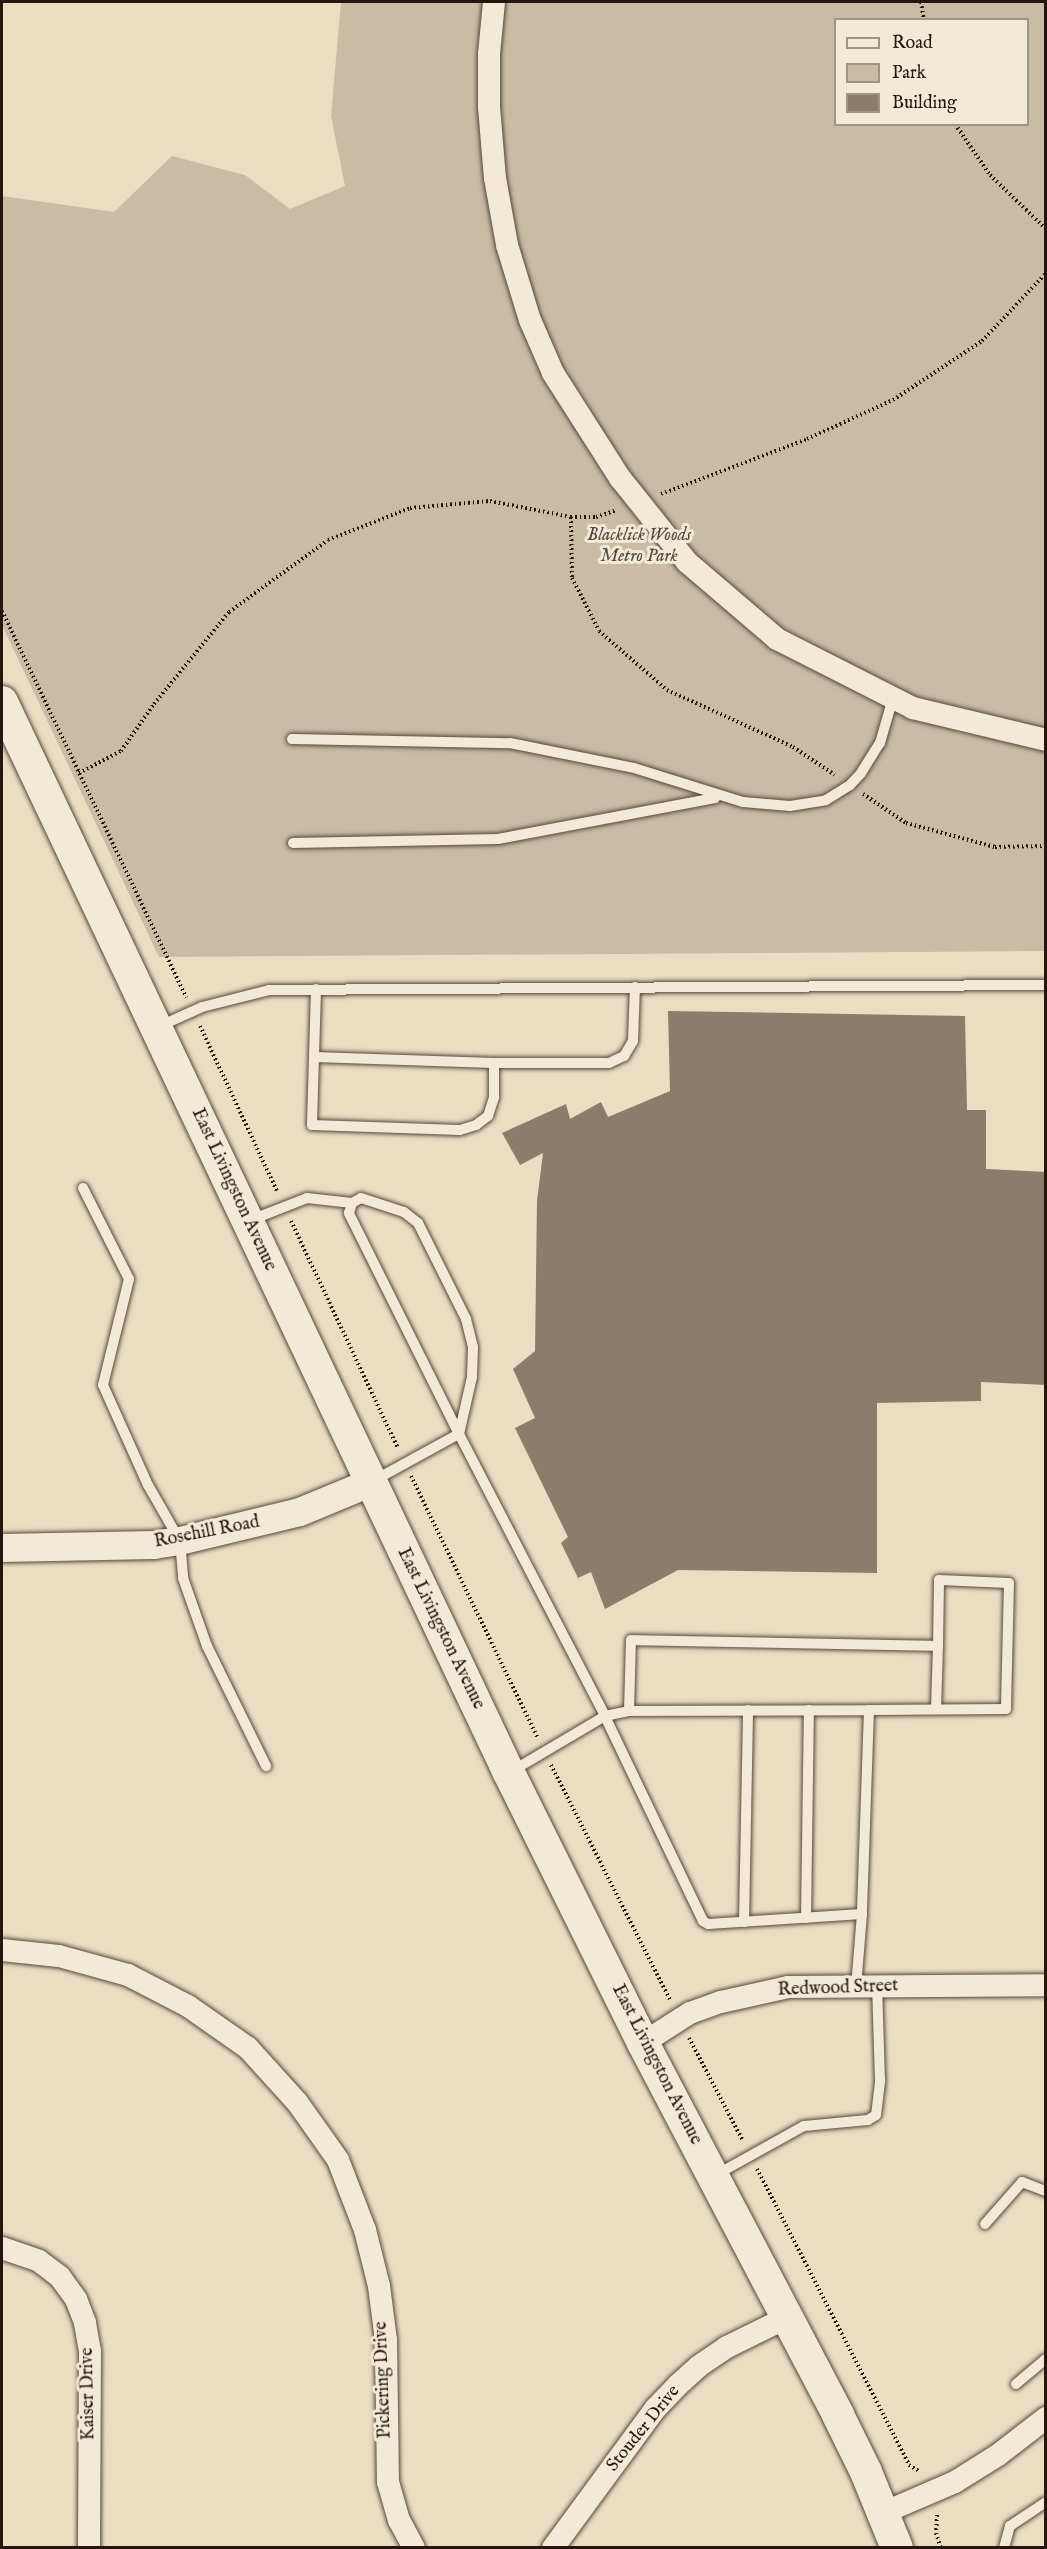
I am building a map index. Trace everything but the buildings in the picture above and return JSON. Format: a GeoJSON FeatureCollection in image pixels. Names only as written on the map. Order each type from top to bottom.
{"type":"FeatureCollection","features":[{"type":"Feature","properties":{"kind":"main road","name":"East Livingston Avenue"},"geometry":{"type":"LineString","coordinates":[[2,702],[509,1773],[643,2043],[788,2317],[866,2472],[897,2547]]}},
{"type":"Feature","properties":{"kind":"street"},"geometry":{"type":"LineString","coordinates":[[494,2],[489,54],[489,107],[495,178],[507,245],[530,320],[553,373],[588,430],[639,503],[687,562],[777,639],[912,708],[1046,740]]}},
{"type":"Feature","properties":{"kind":"street","name":"Rosehill Road"},"geometry":{"type":"LineString","coordinates":[[2,1548],[154,1545],[180,1541],[300,1512],[370,1483]]}},
{"type":"Feature","properties":{"kind":"street","name":"Pickering Drive"},"geometry":{"type":"LineString","coordinates":[[2,1950],[59,1956],[128,1975],[188,2006],[248,2048],[297,2102],[338,2160],[365,2230],[379,2286],[386,2340],[388,2482],[399,2520],[414,2547]]}},
{"type":"Feature","properties":{"kind":"street","name":"Redwood Street"},"geometry":{"type":"LineString","coordinates":[[643,2043],[680,2020],[721,2002],[788,1987],[1046,1985]]}},
{"type":"Feature","properties":{"kind":"street","name":"Kaiser Drive"},"geometry":{"type":"LineString","coordinates":[[2,2248],[39,2260],[60,2277],[76,2299],[85,2323],[90,2351],[89,2547]]}},
{"type":"Feature","properties":{"kind":"street","name":"Stouder Drive"},"geometry":{"type":"LineString","coordinates":[[553,2547],[656,2408],[678,2385],[699,2366],[727,2347],[788,2317]]}},
{"type":"Feature","properties":{"kind":"street"},"geometry":{"type":"LineString","coordinates":[[883,2513],[955,2482],[1045,2420]]}},
{"type":"Feature","properties":{"kind":"lane"},"geometry":{"type":"LineString","coordinates":[[292,740],[510,743],[580,755],[634,768],[743,802],[790,806],[826,800],[850,785],[880,744],[893,698]]}},
{"type":"Feature","properties":{"kind":"lane"},"geometry":{"type":"LineString","coordinates":[[293,843],[498,839],[685,802],[723,797]]}},
{"type":"Feature","properties":{"kind":"lane"},"geometry":{"type":"LineString","coordinates":[[157,1028],[193,1011],[269,990],[1046,985]]}},
{"type":"Feature","properties":{"kind":"lane"},"geometry":{"type":"LineString","coordinates":[[314,1057],[494,1063],[609,1063],[624,1056],[633,1041],[635,987]]}},
{"type":"Feature","properties":{"kind":"lane"},"geometry":{"type":"LineString","coordinates":[[316,989],[312,1125],[460,1130],[476,1125],[488,1116],[494,1097],[494,1063]]}},
{"type":"Feature","properties":{"kind":"lane"},"geometry":{"type":"LineString","coordinates":[[83,1188],[129,1279],[103,1384],[147,1485],[180,1541],[183,1578],[207,1646],[266,1766]]}},
{"type":"Feature","properties":{"kind":"lane"},"geometry":{"type":"LineString","coordinates":[[248,1221],[307,1198],[352,1203],[361,1198],[404,1212],[418,1223],[466,1319],[473,1347],[472,1377],[459,1434],[370,1483]]}},
{"type":"Feature","properties":{"kind":"lane"},"geometry":{"type":"LineString","coordinates":[[352,1203],[349,1213],[459,1434],[605,1716],[699,1917],[708,1924],[862,1914]]}},
{"type":"Feature","properties":{"kind":"lane"},"geometry":{"type":"LineString","coordinates":[[509,1773],[605,1716],[629,1711],[1006,1709],[1010,1583],[939,1580],[936,1709]]}},
{"type":"Feature","properties":{"kind":"lane"},"geometry":{"type":"LineString","coordinates":[[629,1711],[631,1640],[938,1646]]}},
{"type":"Feature","properties":{"kind":"lane"},"geometry":{"type":"LineString","coordinates":[[744,1922],[748,1710]]}},
{"type":"Feature","properties":{"kind":"lane"},"geometry":{"type":"LineString","coordinates":[[806,1918],[809,1710]]}},
{"type":"Feature","properties":{"kind":"lane"},"geometry":{"type":"LineString","coordinates":[[714,2176],[804,2126],[868,2120],[876,2115],[880,2080],[867,1987],[862,1914],[869,1710]]}},
{"type":"Feature","properties":{"kind":"lane"},"geometry":{"type":"LineString","coordinates":[[985,2224],[1022,2182],[1046,2191]]}},
{"type":"Feature","properties":{"kind":"lane"},"geometry":{"type":"LineString","coordinates":[[1016,2384],[1046,2359]]}},
{"type":"Feature","properties":{"kind":"lane"},"geometry":{"type":"LineString","coordinates":[[1004,2547],[1010,2526],[1046,2502]]}},
{"type":"Feature","properties":{"kind":"path"},"geometry":{"type":"LineString","coordinates":[[921,2],[924,18]]}},
{"type":"Feature","properties":{"kind":"path"},"geometry":{"type":"LineString","coordinates":[[957,126],[990,175],[1046,230]]}},
{"type":"Feature","properties":{"kind":"path"},"geometry":{"type":"LineString","coordinates":[[79,773],[122,751],[153,704],[229,612],[328,540],[410,508],[490,501],[571,518],[596,517],[639,503],[807,438],[893,400],[982,341],[1046,273]]}},
{"type":"Feature","properties":{"kind":"path"},"geometry":{"type":"LineString","coordinates":[[571,518],[572,578],[599,630],[667,690],[793,747],[906,823],[995,847],[1046,846]]}},
{"type":"Feature","properties":{"kind":"path"},"geometry":{"type":"LineString","coordinates":[[2,611],[544,1752],[909,2465],[919,2470],[939,2519],[936,2533],[941,2547]]}},
{"type":"Feature","properties":{"kind":"green space","name":"Blacklick Woods Metro Park"},"geometry":{"type":"Polygon","coordinates":[[[341,2],[1045,2],[1045,951],[159,957],[2,625],[2,196],[114,212],[172,156],[245,175],[290,209],[345,186],[331,116],[341,2]]]}}]}
